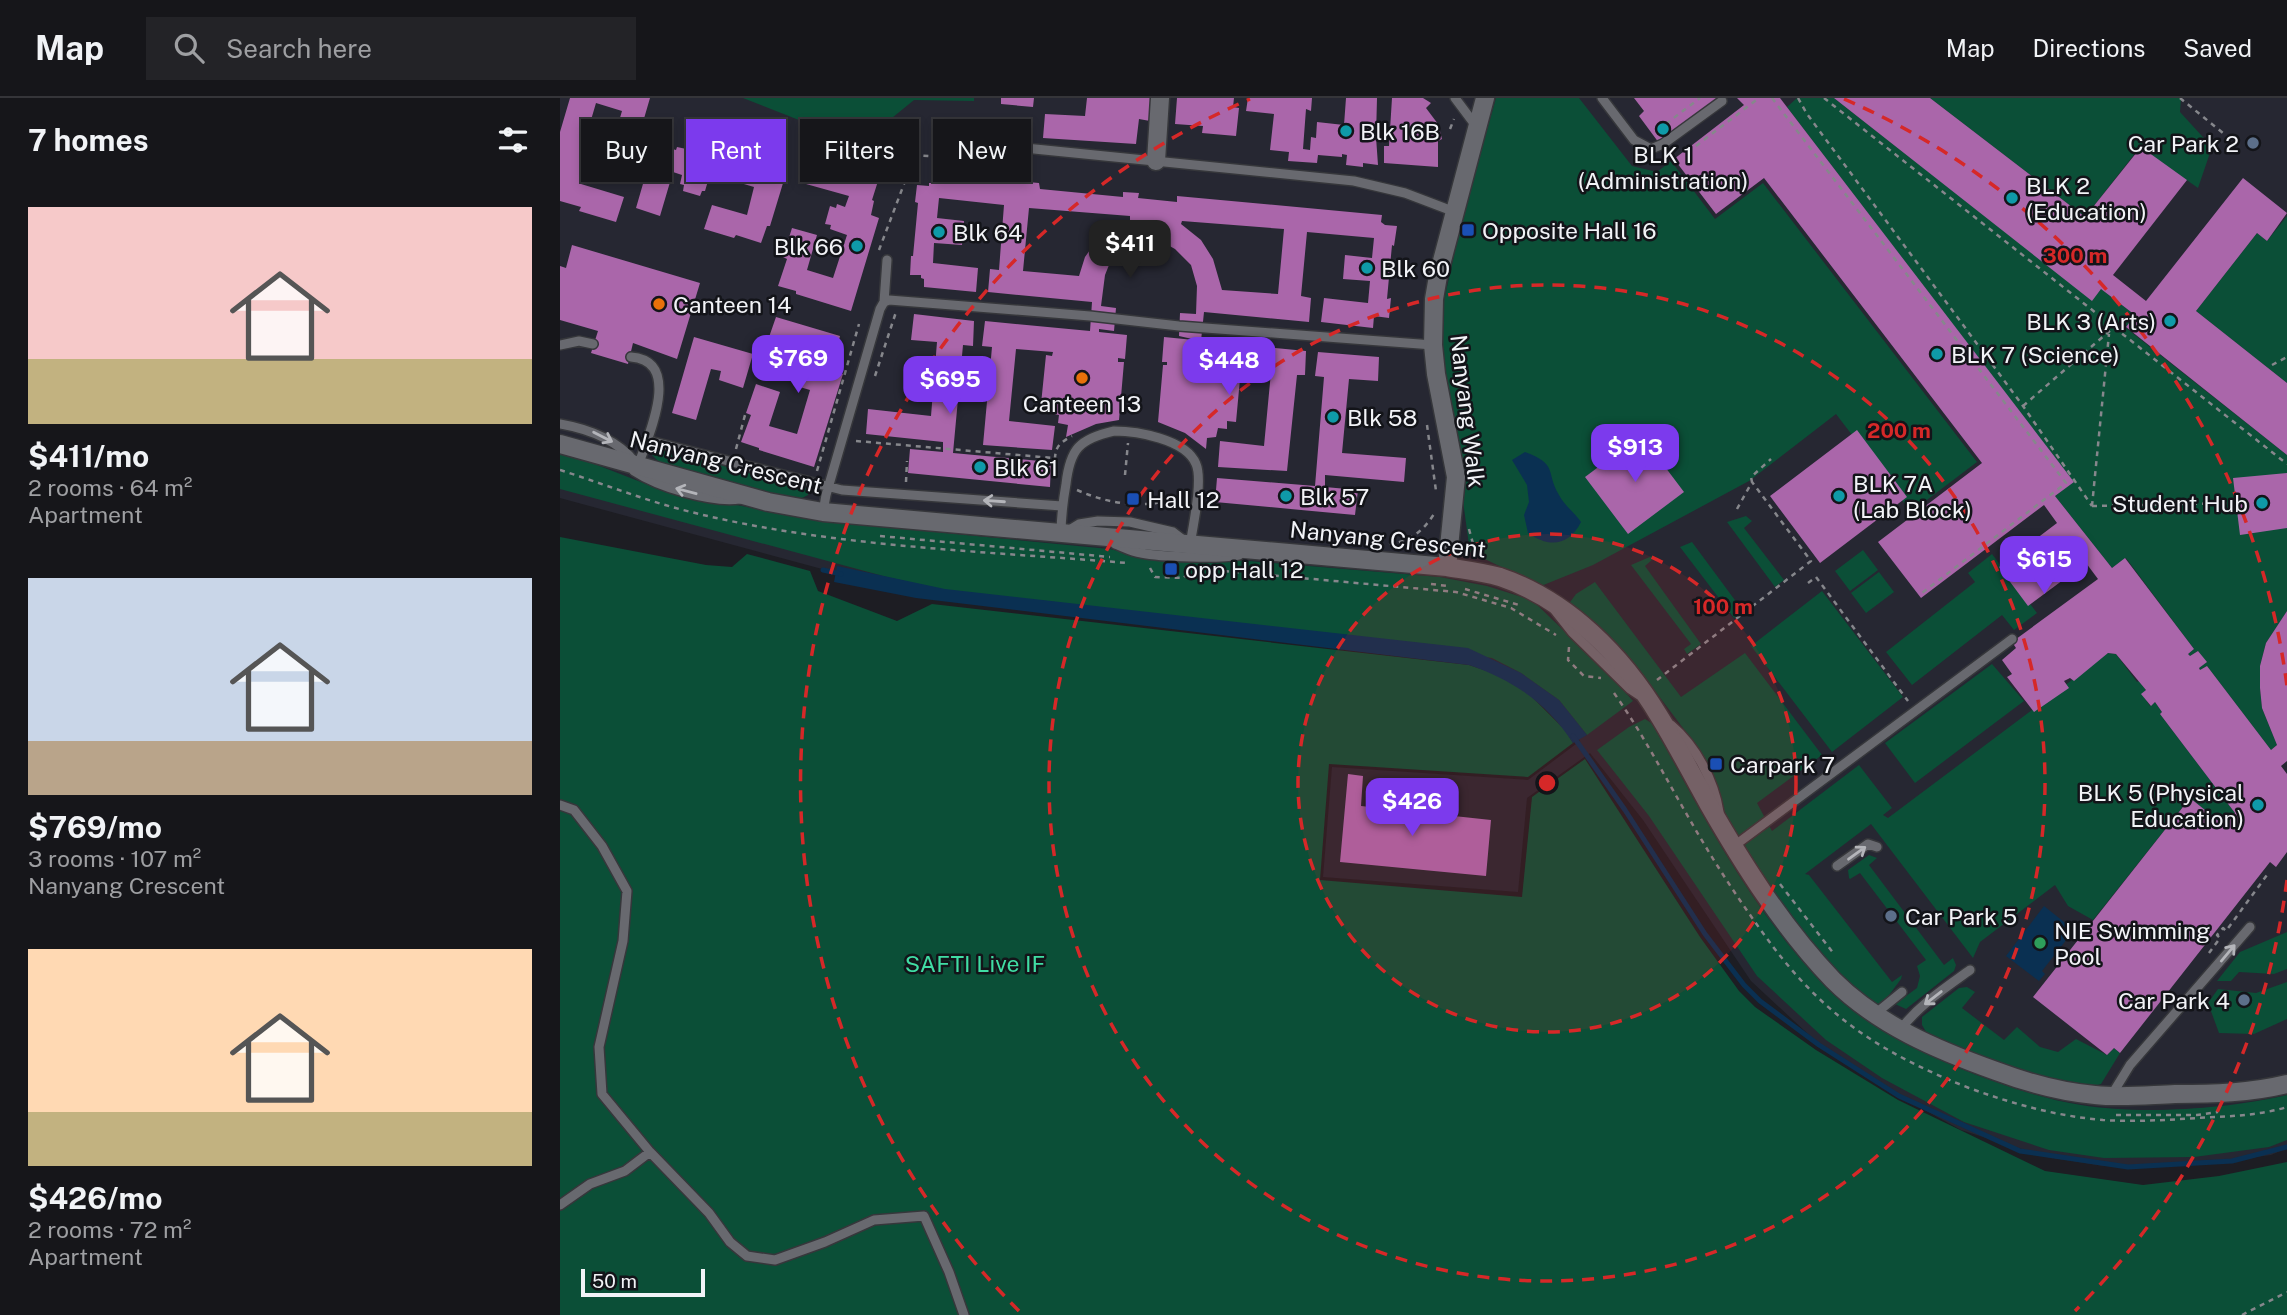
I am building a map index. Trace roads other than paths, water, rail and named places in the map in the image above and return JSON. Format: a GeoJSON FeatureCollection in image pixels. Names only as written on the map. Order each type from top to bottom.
{"type":"FeatureCollection","features":[{"type":"Feature","properties":{"kind":"street"},"geometry":{"type":"LineString","coordinates":[[1156,161],[1160,98]]}},
{"type":"Feature","properties":{"kind":"street","name":"Nanyang Walk"},"geometry":{"type":"LineString","coordinates":[[1447,567],[1456,477],[1436,374],[1433,345],[1434,299],[1485,98]]}},
{"type":"Feature","properties":{"kind":"street","name":"Nanyang Crescent"},"geometry":{"type":"LineString","coordinates":[[560,444],[752,497],[823,512],[1447,567],[1500,577],[1548,600],[1599,640],[1623,666],[1654,708],[1734,846],[1776,910],[1815,960],[1842,988],[1875,1014],[1923,1043],[2023,1081],[2051,1088],[2112,1096],[2232,1093],[2287,1084]]}},
{"type":"Feature","properties":{"kind":"lane"},"geometry":{"type":"LineString","coordinates":[[1455,98],[1477,128]]}},
{"type":"Feature","properties":{"kind":"lane"},"geometry":{"type":"LineString","coordinates":[[1602,98],[1639,144],[1651,149],[1663,144],[1722,101]]}},
{"type":"Feature","properties":{"kind":"lane"},"geometry":{"type":"LineString","coordinates":[[1031,149],[1354,181],[1405,193],[1455,212]]}},
{"type":"Feature","properties":{"kind":"lane"},"geometry":{"type":"LineString","coordinates":[[823,512],[884,302],[887,260]]}},
{"type":"Feature","properties":{"kind":"lane"},"geometry":{"type":"LineString","coordinates":[[884,302],[903,300],[1179,326],[1433,345]]}},
{"type":"Feature","properties":{"kind":"lane"},"geometry":{"type":"LineString","coordinates":[[560,345],[579,341],[593,344]]}},
{"type":"Feature","properties":{"kind":"lane"},"geometry":{"type":"LineString","coordinates":[[631,357],[642,359],[655,371],[660,388],[657,408],[638,466]]}},
{"type":"Feature","properties":{"kind":"lane"},"geometry":{"type":"LineString","coordinates":[[560,425],[588,430],[610,440],[626,451],[638,466]]}},
{"type":"Feature","properties":{"kind":"lane"},"geometry":{"type":"LineString","coordinates":[[1129,431],[1169,442],[1189,454],[1196,464],[1197,492],[1191,544],[1173,532],[1157,526],[1130,522],[1098,521],[1079,524],[1061,534],[1066,471],[1072,453],[1098,435],[1129,431]]}},
{"type":"Feature","properties":{"kind":"lane"},"geometry":{"type":"LineString","coordinates":[[646,440],[842,490],[1062,506]]}},
{"type":"Feature","properties":{"kind":"lane"},"geometry":{"type":"LineString","coordinates":[[618,460],[644,478],[681,490],[730,500],[752,497]]}},
{"type":"Feature","properties":{"kind":"lane"},"geometry":{"type":"LineString","coordinates":[[1095,537],[1141,553],[1230,557],[1258,550]]}},
{"type":"Feature","properties":{"kind":"lane"},"geometry":{"type":"LineString","coordinates":[[1734,846],[2012,639]]}},
{"type":"Feature","properties":{"kind":"lane"},"geometry":{"type":"LineString","coordinates":[[560,805],[574,810],[602,846],[627,891],[623,941],[599,1047],[602,1094],[650,1152],[709,1213],[730,1242],[747,1256],[775,1260],[874,1220],[924,1216],[949,1272],[964,1315]]}},
{"type":"Feature","properties":{"kind":"lane"},"geometry":{"type":"LineString","coordinates":[[1837,866],[1868,845],[1878,847]]}},
{"type":"Feature","properties":{"kind":"lane"},"geometry":{"type":"LineString","coordinates":[[2112,1096],[2130,1065],[2250,927]]}},
{"type":"Feature","properties":{"kind":"lane"},"geometry":{"type":"LineString","coordinates":[[1900,1030],[1925,1003],[1970,970]]}},
{"type":"Feature","properties":{"kind":"lane"},"geometry":{"type":"LineString","coordinates":[[1875,1014],[1902,992]]}},
{"type":"Feature","properties":{"kind":"lane"},"geometry":{"type":"LineString","coordinates":[[560,1205],[590,1184],[625,1171],[650,1152]]}},
{"type":"Feature","properties":{"kind":"water"},"geometry":{"type":"Polygon","coordinates":[[[1525,452],[1547,465],[1561,499],[1581,522],[1571,536],[1564,540],[1543,541],[1528,533],[1524,515],[1529,502],[1527,485],[1512,460],[1525,452]]]}},
{"type":"Feature","properties":{"kind":"water"},"geometry":{"type":"Polygon","coordinates":[[[837,566],[945,589],[1468,648],[1521,673],[1559,700],[1587,735],[1573,743],[1552,716],[1528,695],[1500,678],[1469,665],[916,598],[834,582],[837,566]]]}},
{"type":"Feature","properties":{"kind":"water","name":"NIE Swimming Pool"},"geometry":{"type":"Polygon","coordinates":[[[2044,906],[2074,930],[2042,971],[2045,974],[2039,981],[2006,956],[2044,906]]]}},
{"type":"Feature","properties":{"kind":"waterway"},"geometry":{"type":"LineString","coordinates":[[823,570],[841,574]]}},
{"type":"Feature","properties":{"kind":"waterway"},"geometry":{"type":"LineString","coordinates":[[1573,736],[1625,810],[1705,934],[1744,985],[1760,1001],[1819,1045],[1899,1096],[2020,1151],[2128,1167],[2232,1161],[2287,1147]]}},
{"type":"Feature","properties":{"kind":"place","name":"BLK 1 (Administration)"},"geometry":{"type":"Point","coordinates":[1663,129]}},
{"type":"Feature","properties":{"kind":"place","name":"Blk 16B"},"geometry":{"type":"Point","coordinates":[1346,131]}},
{"type":"Feature","properties":{"kind":"place","name":"Car Park 2"},"geometry":{"type":"Point","coordinates":[2253,143]}},
{"type":"Feature","properties":{"kind":"place","name":"BLK 2 (Education)"},"geometry":{"type":"Point","coordinates":[2012,198]}},
{"type":"Feature","properties":{"kind":"place","name":"Opposite Hall 16"},"geometry":{"type":"Point","coordinates":[1468,230]}},
{"type":"Feature","properties":{"kind":"place","name":"Blk 64"},"geometry":{"type":"Point","coordinates":[939,232]}},
{"type":"Feature","properties":{"kind":"place","name":"Blk 66"},"geometry":{"type":"Point","coordinates":[857,246]}},
{"type":"Feature","properties":{"kind":"place","name":"Blk 60"},"geometry":{"type":"Point","coordinates":[1367,268]}},
{"type":"Feature","properties":{"kind":"place","name":"Canteen 14"},"geometry":{"type":"Point","coordinates":[659,304]}},
{"type":"Feature","properties":{"kind":"place","name":"BLK 3 (Arts)"},"geometry":{"type":"Point","coordinates":[2170,321]}},
{"type":"Feature","properties":{"kind":"place","name":"BLK 7 (Science)"},"geometry":{"type":"Point","coordinates":[1937,354]}},
{"type":"Feature","properties":{"kind":"place","name":"Canteen 13"},"geometry":{"type":"Point","coordinates":[1082,378]}},
{"type":"Feature","properties":{"kind":"place","name":"Blk 58"},"geometry":{"type":"Point","coordinates":[1333,417]}},
{"type":"Feature","properties":{"kind":"place","name":"Blk 61"},"geometry":{"type":"Point","coordinates":[980,467]}},
{"type":"Feature","properties":{"kind":"place","name":"Blk 57"},"geometry":{"type":"Point","coordinates":[1286,496]}},
{"type":"Feature","properties":{"kind":"place","name":"BLK 7A (Lab Block)"},"geometry":{"type":"Point","coordinates":[1839,496]}},
{"type":"Feature","properties":{"kind":"place","name":"Hall 12"},"geometry":{"type":"Point","coordinates":[1133,499]}},
{"type":"Feature","properties":{"kind":"place","name":"Student Hub"},"geometry":{"type":"Point","coordinates":[2262,503]}},
{"type":"Feature","properties":{"kind":"place","name":"opp Hall 12"},"geometry":{"type":"Point","coordinates":[1171,569]}},
{"type":"Feature","properties":{"kind":"place","name":"Carpark 7"},"geometry":{"type":"Point","coordinates":[1716,764]}},
{"type":"Feature","properties":{"kind":"place","name":"BLK 5 (Physical Education)"},"geometry":{"type":"Point","coordinates":[2258,805]}},
{"type":"Feature","properties":{"kind":"place","name":"Car Park 5"},"geometry":{"type":"Point","coordinates":[1891,916]}},
{"type":"Feature","properties":{"kind":"place","name":"NIE Swimming Pool"},"geometry":{"type":"Point","coordinates":[2040,943]}},
{"type":"Feature","properties":{"kind":"place","name":"Car Park 4"},"geometry":{"type":"Point","coordinates":[2244,1000]}},
{"type":"Feature","properties":{"kind":"park label","name":"SAFTI Live IF"},"geometry":{"type":"Point","coordinates":[975,963]}}]}
